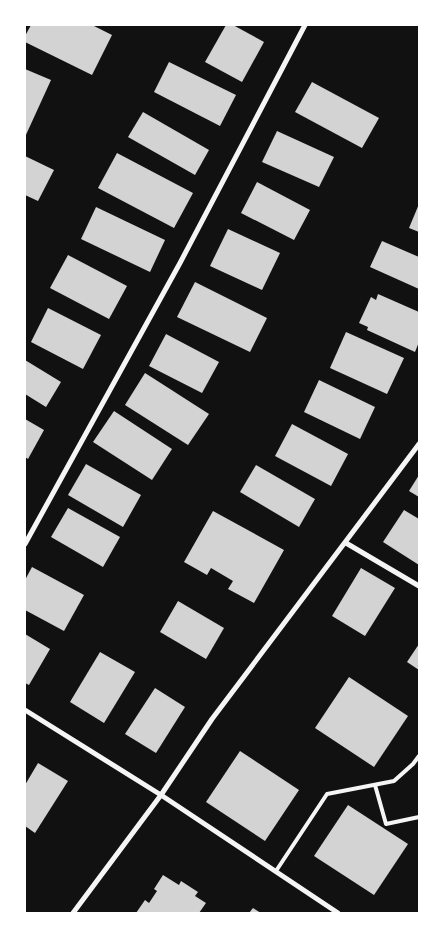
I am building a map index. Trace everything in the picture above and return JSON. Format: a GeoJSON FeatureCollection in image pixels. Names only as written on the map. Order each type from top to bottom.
{"type":"FeatureCollection","features":[{"type":"Feature","properties":{"kind":"street"},"geometry":{"type":"LineString","coordinates":[[25,544],[180,263],[305,25]]}},
{"type":"Feature","properties":{"kind":"street"},"geometry":{"type":"LineString","coordinates":[[72,913],[161,795],[212,719],[419,444]]}},
{"type":"Feature","properties":{"kind":"street"},"geometry":{"type":"LineString","coordinates":[[346,542],[419,586]]}},
{"type":"Feature","properties":{"kind":"street"},"geometry":{"type":"LineString","coordinates":[[25,710],[161,795],[338,913]]}},
{"type":"Feature","properties":{"kind":"lane"},"geometry":{"type":"LineString","coordinates":[[276,871],[327,794],[394,780],[413,764],[419,756]]}},
{"type":"Feature","properties":{"kind":"lane"},"geometry":{"type":"LineString","coordinates":[[375,785],[386,824],[419,817]]}},
{"type":"Feature","properties":{"kind":"building"},"geometry":{"type":"Polygon","coordinates":[[[31,25],[92,25],[112,35],[92,75],[25,42],[25,36],[31,25]]]}},
{"type":"Feature","properties":{"kind":"building"},"geometry":{"type":"Polygon","coordinates":[[[226,25],[233,25],[264,42],[242,82],[205,62],[226,25]]]}},
{"type":"Feature","properties":{"kind":"building"},"geometry":{"type":"Polygon","coordinates":[[[169,62],[236,95],[220,126],[154,92],[169,62]]]}},
{"type":"Feature","properties":{"kind":"building"},"geometry":{"type":"Polygon","coordinates":[[[25,69],[51,80],[25,137],[25,69]]]}},
{"type":"Feature","properties":{"kind":"building"},"geometry":{"type":"Polygon","coordinates":[[[312,82],[379,118],[362,148],[295,112],[312,82]]]}},
{"type":"Feature","properties":{"kind":"building"},"geometry":{"type":"Polygon","coordinates":[[[143,112],[209,150],[195,175],[128,137],[143,112]]]}},
{"type":"Feature","properties":{"kind":"building"},"geometry":{"type":"Polygon","coordinates":[[[277,131],[334,157],[319,187],[262,162],[277,131]]]}},
{"type":"Feature","properties":{"kind":"building"},"geometry":{"type":"Polygon","coordinates":[[[117,153],[193,193],[174,228],[98,188],[117,153]]]}},
{"type":"Feature","properties":{"kind":"building"},"geometry":{"type":"Polygon","coordinates":[[[25,156],[54,170],[38,201],[25,195],[25,156]]]}},
{"type":"Feature","properties":{"kind":"building"},"geometry":{"type":"Polygon","coordinates":[[[257,182],[310,210],[294,240],[241,213],[257,182]]]}},
{"type":"Feature","properties":{"kind":"building"},"geometry":{"type":"Polygon","coordinates":[[[419,204],[419,232],[409,228],[419,204]]]}},
{"type":"Feature","properties":{"kind":"building"},"geometry":{"type":"Polygon","coordinates":[[[96,207],[165,240],[150,272],[81,239],[96,207]]]}},
{"type":"Feature","properties":{"kind":"building"},"geometry":{"type":"Polygon","coordinates":[[[228,229],[280,253],[262,290],[210,266],[228,229]]]}},
{"type":"Feature","properties":{"kind":"building"},"geometry":{"type":"Polygon","coordinates":[[[382,241],[419,257],[419,289],[370,267],[382,241]]]}},
{"type":"Feature","properties":{"kind":"building"},"geometry":{"type":"Polygon","coordinates":[[[68,255],[127,286],[109,319],[50,288],[68,255]]]}},
{"type":"Feature","properties":{"kind":"building"},"geometry":{"type":"Polygon","coordinates":[[[195,282],[267,318],[250,352],[177,317],[195,282]]]}},
{"type":"Feature","properties":{"kind":"building"},"geometry":{"type":"Polygon","coordinates":[[[378,294],[419,312],[419,342],[415,352],[367,330],[368,327],[359,323],[371,297],[376,300],[378,294]]]}},
{"type":"Feature","properties":{"kind":"building"},"geometry":{"type":"Polygon","coordinates":[[[48,308],[101,335],[83,369],[31,342],[48,308]]]}},
{"type":"Feature","properties":{"kind":"building"},"geometry":{"type":"Polygon","coordinates":[[[346,332],[404,358],[387,394],[330,368],[346,332]]]}},
{"type":"Feature","properties":{"kind":"building"},"geometry":{"type":"Polygon","coordinates":[[[166,334],[219,362],[202,393],[149,366],[166,334]]]}},
{"type":"Feature","properties":{"kind":"building"},"geometry":{"type":"Polygon","coordinates":[[[25,360],[61,382],[46,407],[25,394],[25,360]]]}},
{"type":"Feature","properties":{"kind":"building"},"geometry":{"type":"Polygon","coordinates":[[[145,373],[209,414],[188,445],[125,405],[145,373]]]}},
{"type":"Feature","properties":{"kind":"building"},"geometry":{"type":"Polygon","coordinates":[[[319,380],[375,407],[360,439],[304,412],[319,380]]]}},
{"type":"Feature","properties":{"kind":"building"},"geometry":{"type":"Polygon","coordinates":[[[114,411],[172,449],[152,480],[93,442],[114,411]]]}},
{"type":"Feature","properties":{"kind":"building"},"geometry":{"type":"Polygon","coordinates":[[[25,419],[44,430],[28,459],[25,457],[25,419]]]}},
{"type":"Feature","properties":{"kind":"building"},"geometry":{"type":"Polygon","coordinates":[[[292,424],[348,454],[331,486],[275,456],[292,424]]]}},
{"type":"Feature","properties":{"kind":"building"},"geometry":{"type":"Polygon","coordinates":[[[86,464],[141,495],[123,527],[68,495],[86,464]]]}},
{"type":"Feature","properties":{"kind":"building"},"geometry":{"type":"Polygon","coordinates":[[[256,465],[315,499],[299,527],[240,492],[256,465]]]}},
{"type":"Feature","properties":{"kind":"building"},"geometry":{"type":"Polygon","coordinates":[[[419,475],[419,497],[409,491],[419,475]]]}},
{"type":"Feature","properties":{"kind":"building"},"geometry":{"type":"Polygon","coordinates":[[[68,508],[120,537],[103,567],[51,537],[68,508]]]}},
{"type":"Feature","properties":{"kind":"building"},"geometry":{"type":"Polygon","coordinates":[[[404,510],[419,519],[419,565],[383,542],[404,510]]]}},
{"type":"Feature","properties":{"kind":"building"},"geometry":{"type":"Polygon","coordinates":[[[213,511],[284,550],[254,603],[228,589],[233,581],[211,568],[207,575],[184,562],[213,511]]]}},
{"type":"Feature","properties":{"kind":"building"},"geometry":{"type":"Polygon","coordinates":[[[32,567],[84,595],[64,631],[25,610],[25,580],[32,567]]]}},
{"type":"Feature","properties":{"kind":"building"},"geometry":{"type":"Polygon","coordinates":[[[361,568],[395,588],[365,636],[332,616],[361,568]]]}},
{"type":"Feature","properties":{"kind":"building"},"geometry":{"type":"Polygon","coordinates":[[[178,601],[224,628],[206,659],[160,632],[178,601]]]}},
{"type":"Feature","properties":{"kind":"building"},"geometry":{"type":"Polygon","coordinates":[[[25,634],[50,649],[29,685],[25,683],[25,634]]]}},
{"type":"Feature","properties":{"kind":"building"},"geometry":{"type":"Polygon","coordinates":[[[419,644],[419,670],[407,662],[419,644]]]}},
{"type":"Feature","properties":{"kind":"building"},"geometry":{"type":"Polygon","coordinates":[[[100,652],[135,672],[104,723],[70,702],[100,652]]]}},
{"type":"Feature","properties":{"kind":"building"},"geometry":{"type":"Polygon","coordinates":[[[349,677],[408,716],[374,767],[315,728],[349,677]]]}},
{"type":"Feature","properties":{"kind":"building"},"geometry":{"type":"Polygon","coordinates":[[[155,688],[185,707],[156,753],[125,734],[155,688]]]}},
{"type":"Feature","properties":{"kind":"building"},"geometry":{"type":"Polygon","coordinates":[[[240,751],[299,790],[265,841],[206,802],[240,751]]]}},
{"type":"Feature","properties":{"kind":"building"},"geometry":{"type":"Polygon","coordinates":[[[38,763],[68,781],[35,833],[25,826],[25,785],[38,763]]]}},
{"type":"Feature","properties":{"kind":"building"},"geometry":{"type":"Polygon","coordinates":[[[348,805],[408,844],[374,895],[314,856],[348,805]]]}},
{"type":"Feature","properties":{"kind":"building"},"geometry":{"type":"Polygon","coordinates":[[[163,875],[179,885],[181,881],[198,892],[195,896],[206,903],[199,913],[136,913],[145,900],[149,903],[157,891],[154,889],[163,875]]]}},
{"type":"Feature","properties":{"kind":"building"},"geometry":{"type":"Polygon","coordinates":[[[253,908],[261,913],[249,913],[253,908]]]}}]}
